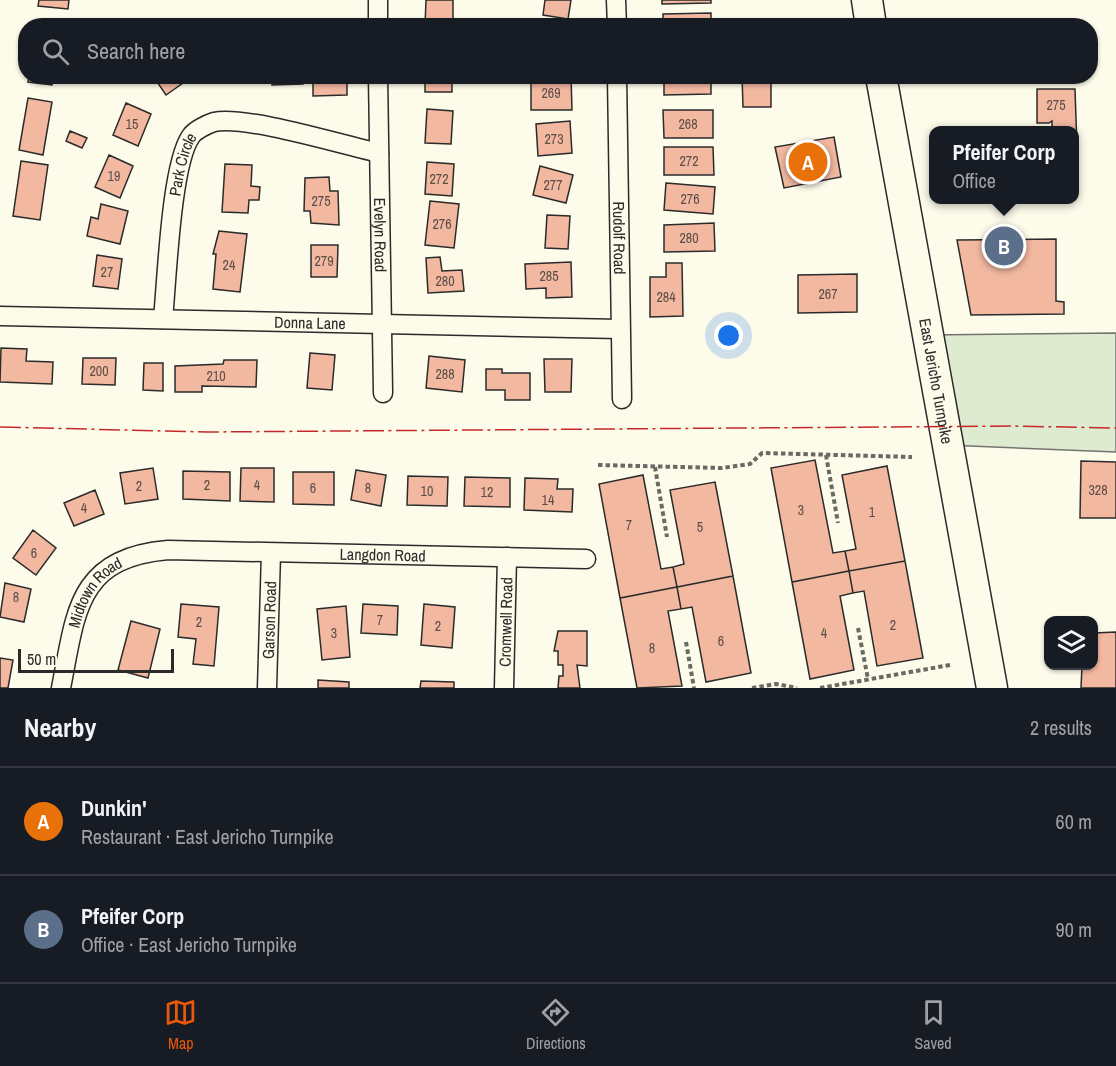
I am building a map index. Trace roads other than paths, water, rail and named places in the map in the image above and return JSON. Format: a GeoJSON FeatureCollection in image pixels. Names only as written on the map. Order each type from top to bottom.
{"type":"FeatureCollection","features":[{"type":"Feature","properties":{"kind":"main road"},"geometry":{"type":"LineString","coordinates":[[867,0],[870,18]]}},
{"type":"Feature","properties":{"kind":"main road","name":"East Jericho Turnpike"},"geometry":{"type":"LineString","coordinates":[[881,84],[992,688]]}},
{"type":"Feature","properties":{"kind":"street"},"geometry":{"type":"LineString","coordinates":[[378,0],[378,18]]}},
{"type":"Feature","properties":{"kind":"street"},"geometry":{"type":"LineString","coordinates":[[616,0],[616,18]]}},
{"type":"Feature","properties":{"kind":"street","name":"Evelyn Road"},"geometry":{"type":"LineString","coordinates":[[378,84],[383,393]]}},
{"type":"Feature","properties":{"kind":"street","name":"Rudolf Road"},"geometry":{"type":"LineString","coordinates":[[617,84],[622,399]]}},
{"type":"Feature","properties":{"kind":"street","name":"Park Circle"},"geometry":{"type":"LineString","coordinates":[[163,319],[177,184],[183,150],[192,133],[214,122],[239,121],[379,153]]}},
{"type":"Feature","properties":{"kind":"street","name":"Donna Lane"},"geometry":{"type":"LineString","coordinates":[[0,316],[620,329]]}},
{"type":"Feature","properties":{"kind":"street","name":"Langdon Road"},"geometry":{"type":"LineString","coordinates":[[181,550],[586,559]]}},
{"type":"Feature","properties":{"kind":"street","name":"Midtown Road"},"geometry":{"type":"LineString","coordinates":[[61,688],[76,614],[93,580],[118,561],[144,552],[181,550]]}},
{"type":"Feature","properties":{"kind":"street","name":"Garson Road"},"geometry":{"type":"LineString","coordinates":[[267,688],[270,553]]}},
{"type":"Feature","properties":{"kind":"street","name":"Cromwell Road"},"geometry":{"type":"LineString","coordinates":[[504,688],[507,557]]}},
{"type":"Feature","properties":{"kind":"place","name":"Dunkin'"},"geometry":{"type":"Point","coordinates":[808,162]}},
{"type":"Feature","properties":{"kind":"place","name":"Pfeifer Corp"},"geometry":{"type":"Point","coordinates":[1004,246]}}]}
